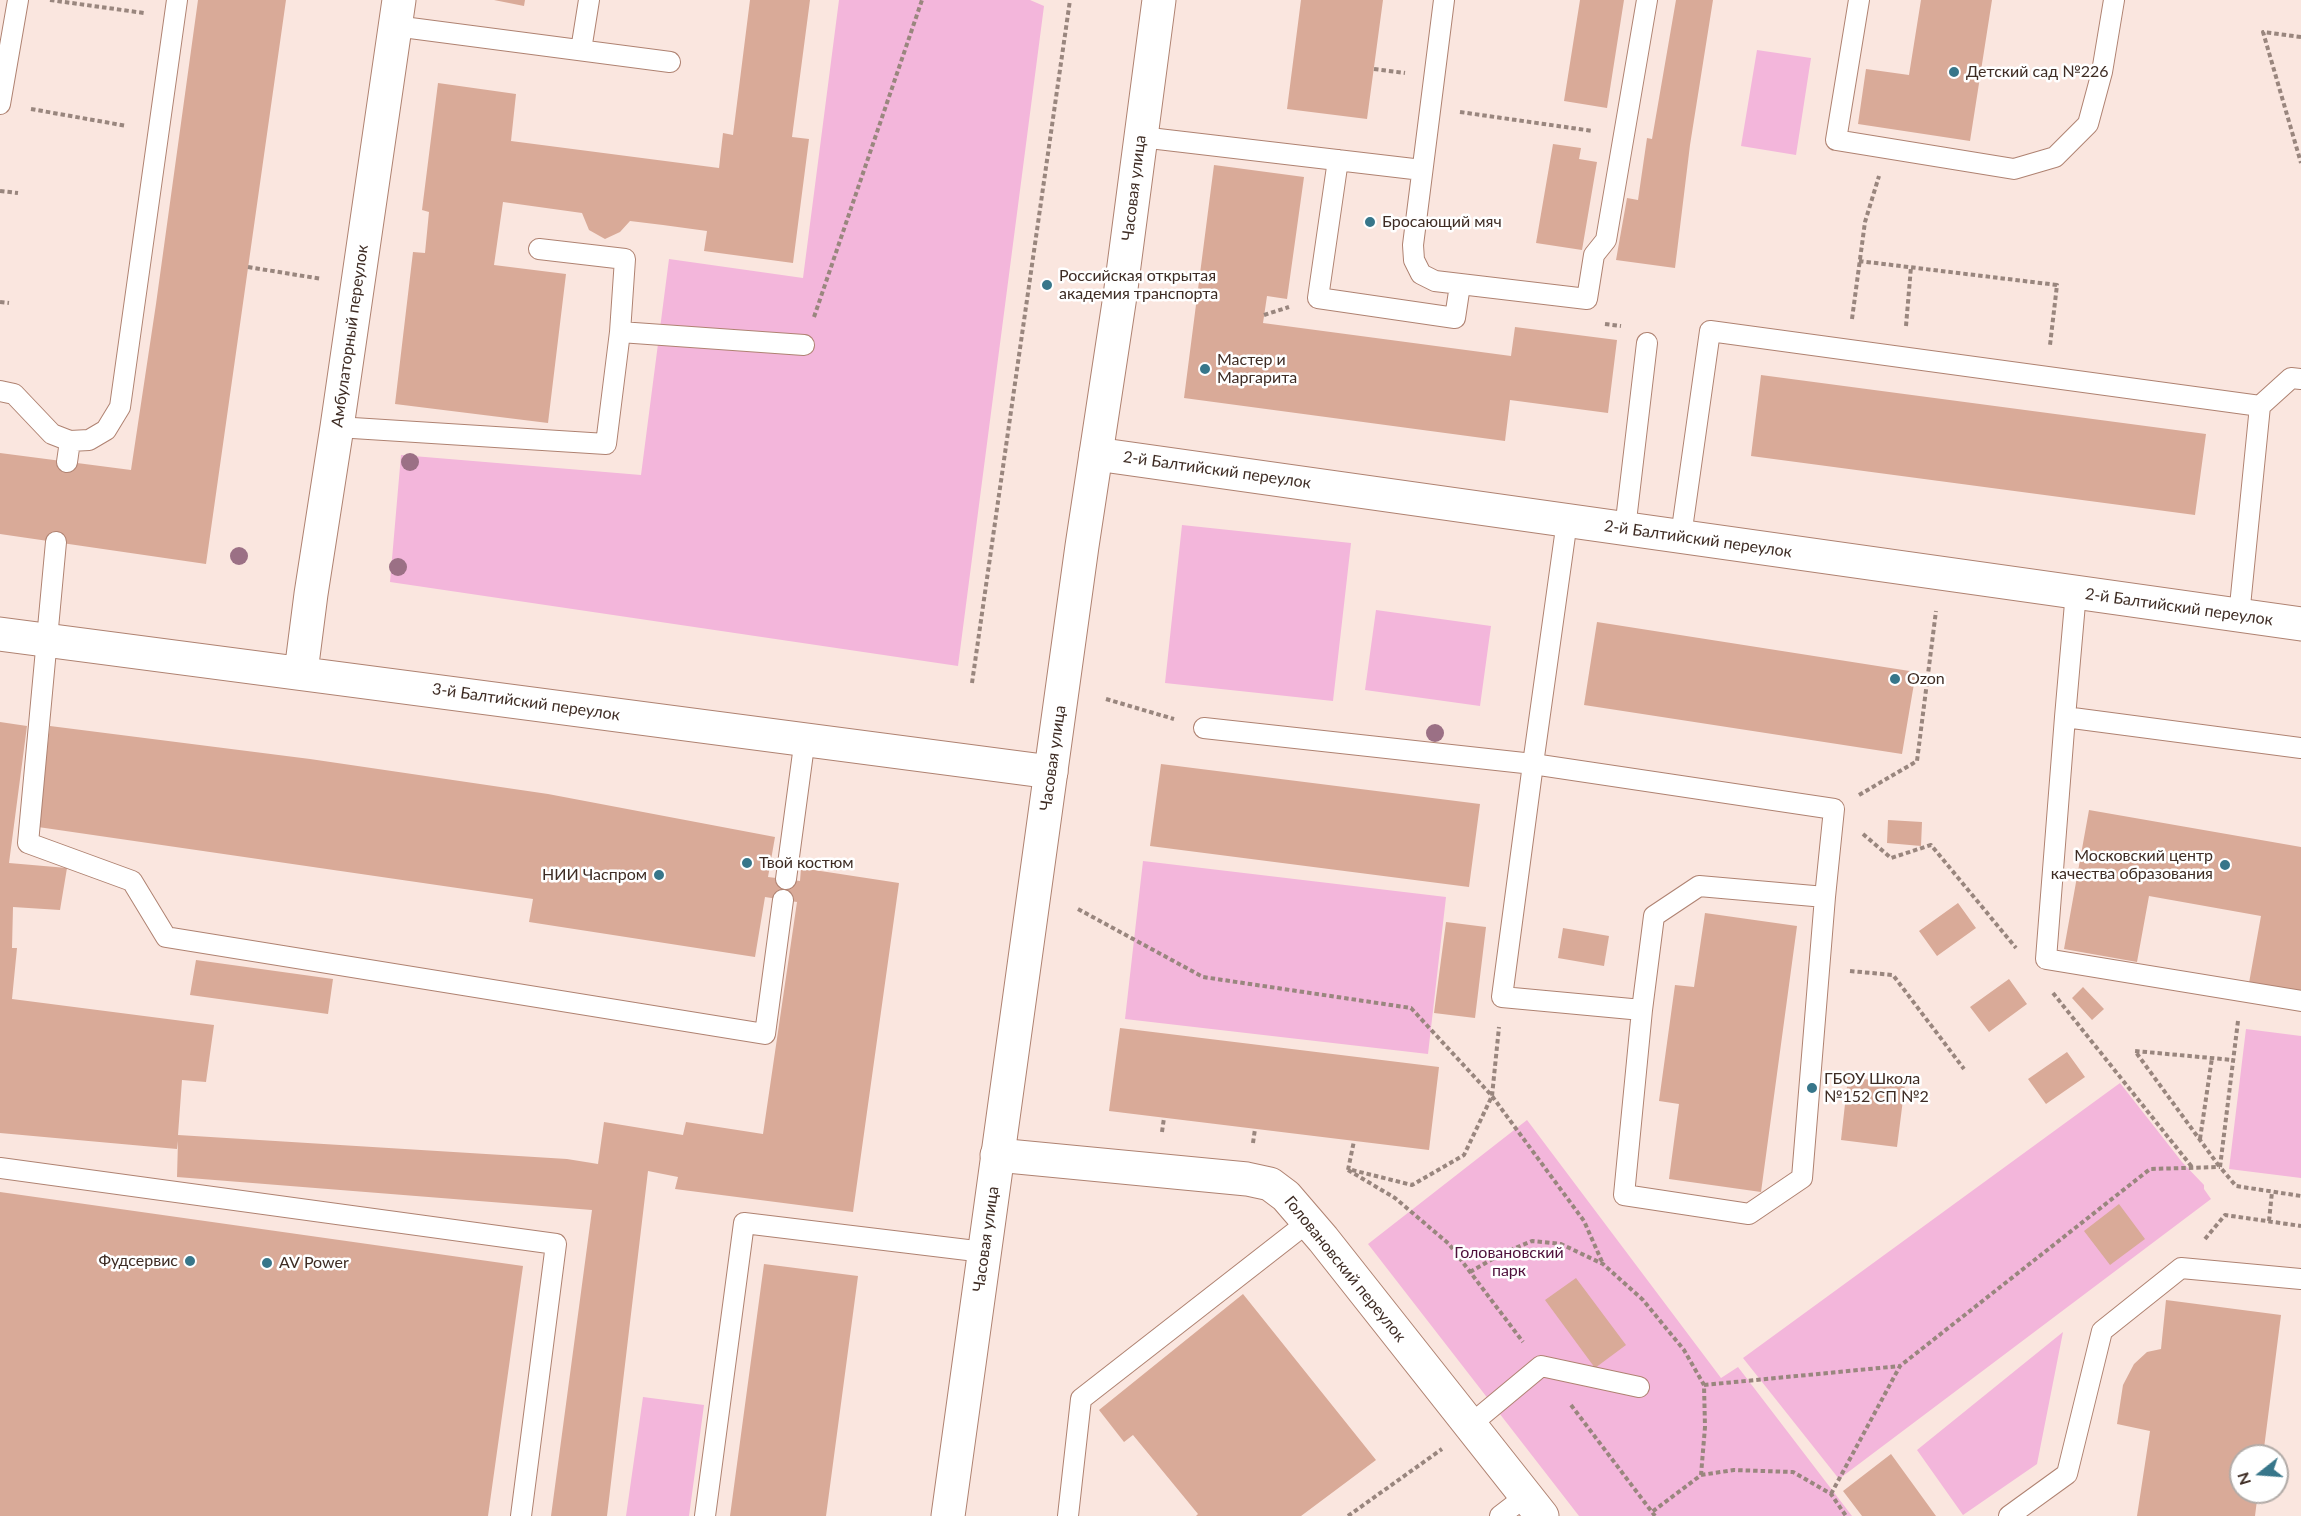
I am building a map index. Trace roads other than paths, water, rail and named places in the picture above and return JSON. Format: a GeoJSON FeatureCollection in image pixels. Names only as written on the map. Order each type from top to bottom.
{"type":"FeatureCollection","features":[{"type":"Feature","properties":{"kind":"street","name":"Часовая улица"},"geometry":{"type":"LineString","coordinates":[[948,1516],[1095,454],[1120,296],[1159,0]]}},
{"type":"Feature","properties":{"kind":"street","name":"Амбулаторный переулок"},"geometry":{"type":"LineString","coordinates":[[301,672],[310,594],[337,427],[397,13]]}},
{"type":"Feature","properties":{"kind":"street","name":"2-й Балтийский переулок"},"geometry":{"type":"LineString","coordinates":[[1095,454],[2301,624]]}},
{"type":"Feature","properties":{"kind":"street","name":"3-й Балтийский переулок"},"geometry":{"type":"LineString","coordinates":[[0,634],[1051,772]]}},
{"type":"Feature","properties":{"kind":"street","name":"Головановский переулок"},"geometry":{"type":"LineString","coordinates":[[997,1155],[1247,1179],[1270,1184],[1286,1196],[1308,1222],[1534,1506]]}},
{"type":"Feature","properties":{"kind":"lane"},"geometry":{"type":"LineString","coordinates":[[0,104],[18,0]]}},
{"type":"Feature","properties":{"kind":"lane"},"geometry":{"type":"LineString","coordinates":[[581,50],[589,0]]}},
{"type":"Feature","properties":{"kind":"lane"},"geometry":{"type":"LineString","coordinates":[[1444,0],[1413,245],[1414,260],[1421,274],[1435,281],[1587,299],[1594,255],[1606,240],[1647,0]]}},
{"type":"Feature","properties":{"kind":"lane"},"geometry":{"type":"LineString","coordinates":[[1859,0],[1836,140],[2013,169],[2055,157],[2088,124],[2102,72],[2114,0]]}},
{"type":"Feature","properties":{"kind":"lane"},"geometry":{"type":"LineString","coordinates":[[0,391],[14,394],[52,434],[70,441],[89,440],[106,430],[120,407],[176,8]]}},
{"type":"Feature","properties":{"kind":"lane"},"geometry":{"type":"LineString","coordinates":[[397,13],[581,50],[670,62]]}},
{"type":"Feature","properties":{"kind":"lane"},"geometry":{"type":"LineString","coordinates":[[1141,137],[1422,170]]}},
{"type":"Feature","properties":{"kind":"lane"},"geometry":{"type":"LineString","coordinates":[[1338,160],[1318,298],[1455,318],[1460,285]]}},
{"type":"Feature","properties":{"kind":"lane"},"geometry":{"type":"LineString","coordinates":[[337,427],[606,444],[620,332],[625,259],[539,249]]}},
{"type":"Feature","properties":{"kind":"lane"},"geometry":{"type":"LineString","coordinates":[[1681,536],[1710,331],[2260,406]]}},
{"type":"Feature","properties":{"kind":"lane"},"geometry":{"type":"LineString","coordinates":[[620,332],[804,345]]}},
{"type":"Feature","properties":{"kind":"lane"},"geometry":{"type":"LineString","coordinates":[[1625,529],[1647,343]]}},
{"type":"Feature","properties":{"kind":"lane"},"geometry":{"type":"LineString","coordinates":[[2239,616],[2260,406],[2291,378],[2301,379]]}},
{"type":"Feature","properties":{"kind":"lane"},"geometry":{"type":"LineString","coordinates":[[67,462],[70,441]]}},
{"type":"Feature","properties":{"kind":"lane"},"geometry":{"type":"LineString","coordinates":[[1567,520],[1502,997],[1642,1011]]}},
{"type":"Feature","properties":{"kind":"lane"},"geometry":{"type":"LineString","coordinates":[[56,543],[28,843],[132,881],[166,937],[765,1034],[783,900]]}},
{"type":"Feature","properties":{"kind":"lane"},"geometry":{"type":"LineString","coordinates":[[2076,592],[2046,958],[2301,1001]]}},
{"type":"Feature","properties":{"kind":"lane"},"geometry":{"type":"LineString","coordinates":[[2065,717],[2301,748]]}},
{"type":"Feature","properties":{"kind":"lane"},"geometry":{"type":"LineString","coordinates":[[1204,728],[1533,764],[1834,809],[1802,1178],[1749,1214],[1624,1195],[1654,916],[1699,886],[1825,897]]}},
{"type":"Feature","properties":{"kind":"lane"},"geometry":{"type":"LineString","coordinates":[[786,879],[805,738]]}},
{"type":"Feature","properties":{"kind":"lane"},"geometry":{"type":"LineString","coordinates":[[0,1168],[556,1244],[521,1516]]}},
{"type":"Feature","properties":{"kind":"lane"},"geometry":{"type":"LineString","coordinates":[[1068,1516],[1081,1399],[1308,1222]]}},
{"type":"Feature","properties":{"kind":"lane"},"geometry":{"type":"LineString","coordinates":[[705,1516],[744,1223],[984,1252]]}},
{"type":"Feature","properties":{"kind":"lane"},"geometry":{"type":"LineString","coordinates":[[2010,1516],[2067,1474],[2102,1331],[2110,1324],[2181,1268],[2301,1279]]}},
{"type":"Feature","properties":{"kind":"lane"},"geometry":{"type":"LineString","coordinates":[[1470,1425],[1541,1366],[1639,1387]]}},
{"type":"Feature","properties":{"kind":"lane"},"geometry":{"type":"LineString","coordinates":[[1500,1516],[1534,1506]]}},
{"type":"Feature","properties":{"kind":"place","name":"Детский сад №226"},"geometry":{"type":"Point","coordinates":[1954,72]}},
{"type":"Feature","properties":{"kind":"place","name":"Бросающий мяч"},"geometry":{"type":"Point","coordinates":[1370,222]}},
{"type":"Feature","properties":{"kind":"place","name":"Российская открытая академия транспорта"},"geometry":{"type":"Point","coordinates":[1047,285]}},
{"type":"Feature","properties":{"kind":"place","name":"Мастер и Маргарита"},"geometry":{"type":"Point","coordinates":[1205,369]}},
{"type":"Feature","properties":{"kind":"place","name":"Ozon"},"geometry":{"type":"Point","coordinates":[1895,679]}},
{"type":"Feature","properties":{"kind":"place","name":"Твой костюм"},"geometry":{"type":"Point","coordinates":[747,863]}},
{"type":"Feature","properties":{"kind":"place","name":"Московский центр качества образования"},"geometry":{"type":"Point","coordinates":[2225,865]}},
{"type":"Feature","properties":{"kind":"place","name":"НИИ Часпром"},"geometry":{"type":"Point","coordinates":[659,875]}},
{"type":"Feature","properties":{"kind":"place","name":"ГБОУ Школа №152 СП №2"},"geometry":{"type":"Point","coordinates":[1812,1088]}},
{"type":"Feature","properties":{"kind":"place","name":"Фудсервис"},"geometry":{"type":"Point","coordinates":[190,1261]}},
{"type":"Feature","properties":{"kind":"place","name":"AV Power"},"geometry":{"type":"Point","coordinates":[267,1263]}},
{"type":"Feature","properties":{"kind":"park label","name":"Головановский парк"},"geometry":{"type":"Point","coordinates":[1509,1262]}}]}
